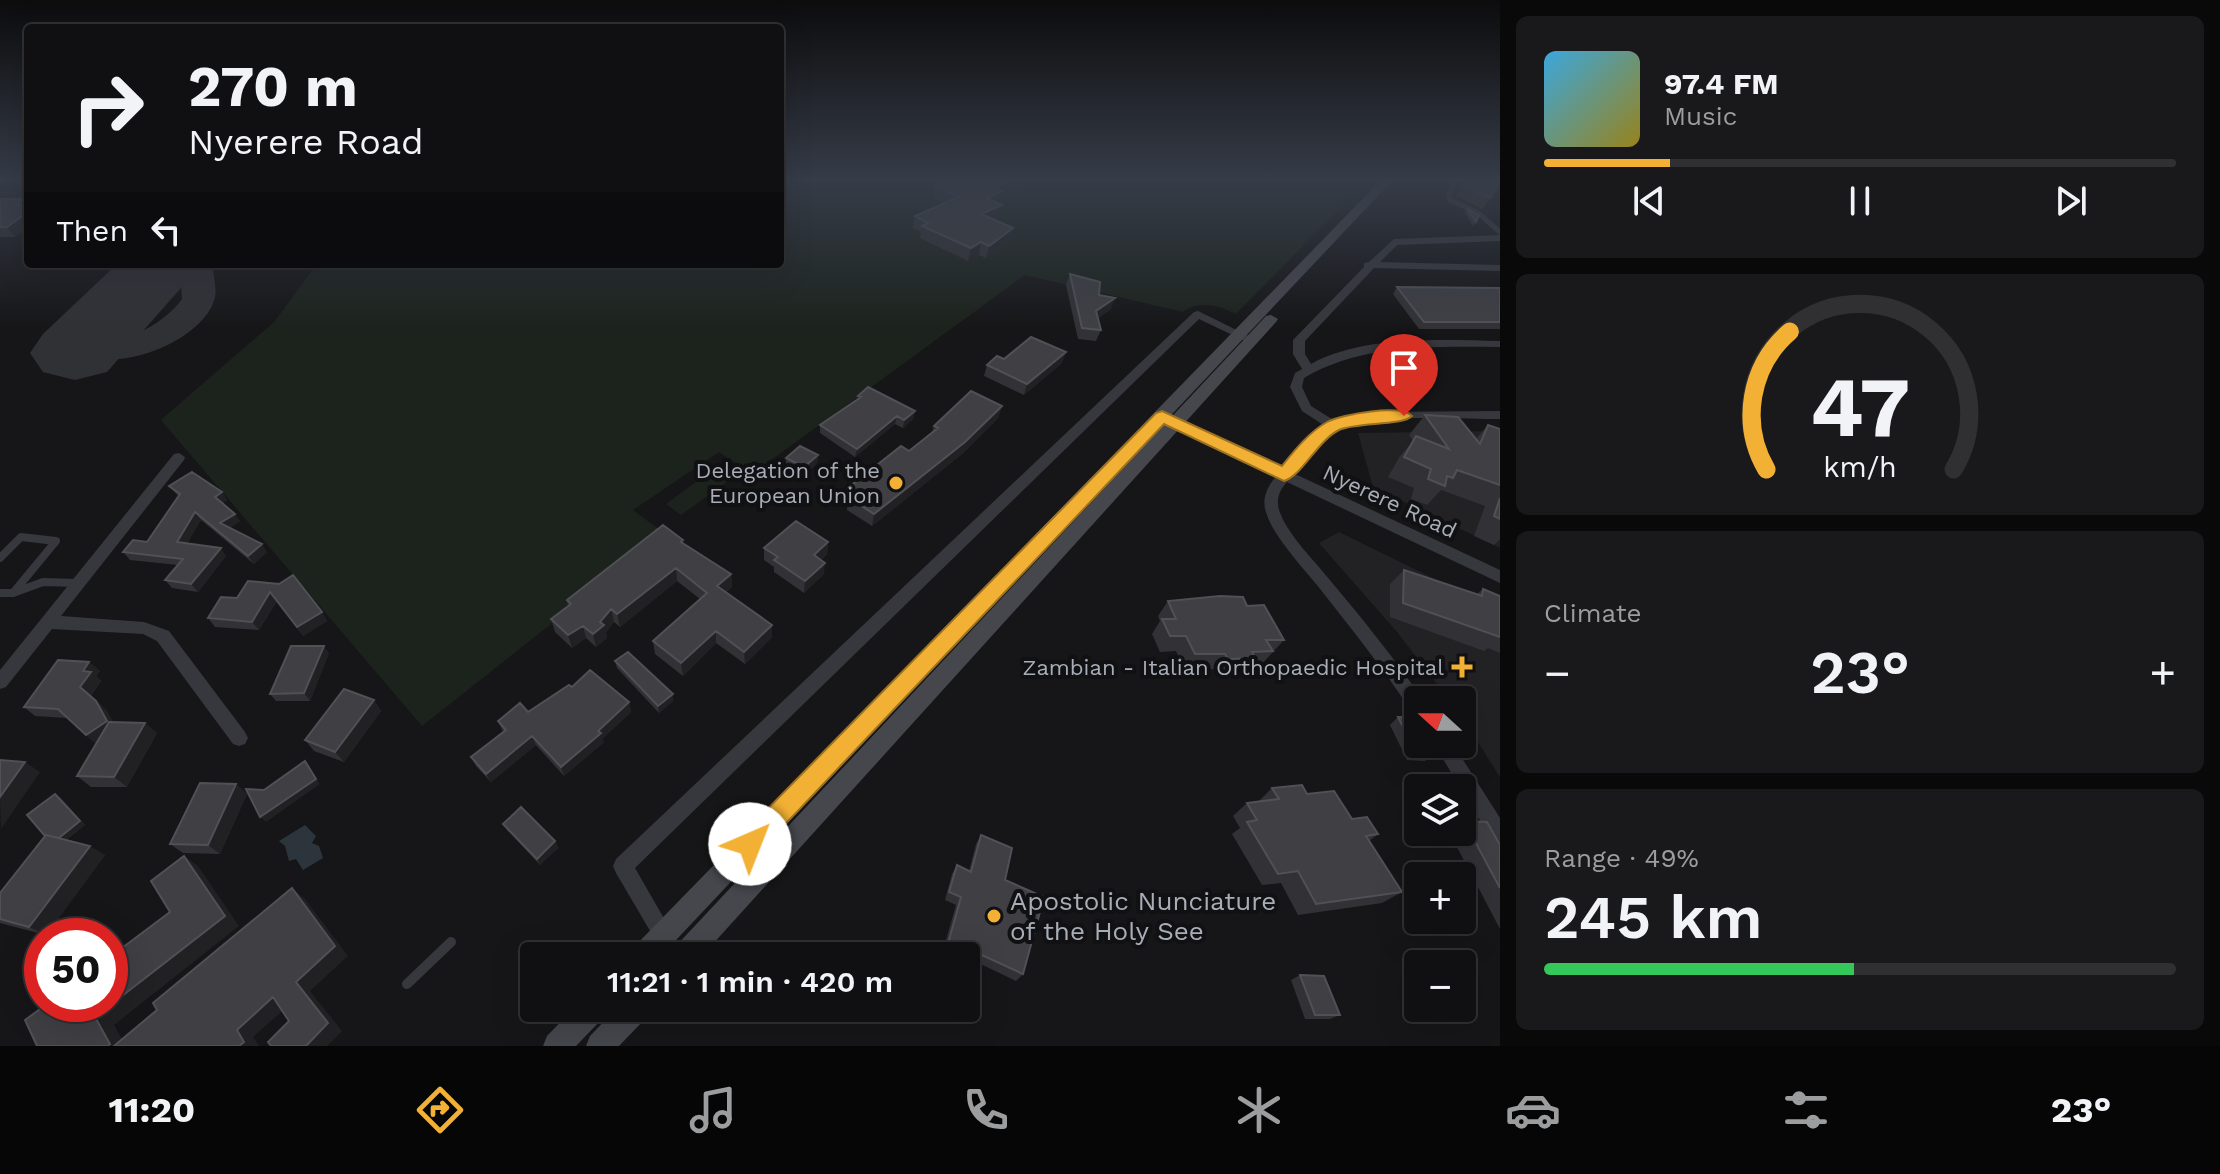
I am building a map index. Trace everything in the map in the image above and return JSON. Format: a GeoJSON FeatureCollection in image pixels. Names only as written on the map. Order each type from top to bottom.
{"type":"FeatureCollection","features":[{"type":"Feature","properties":{"kind":"main road"},"geometry":{"type":"LineString","coordinates":[[1246,337],[1341,231]]}},
{"type":"Feature","properties":{"kind":"main road"},"geometry":{"type":"LineString","coordinates":[[656,942],[1350,231]]}},
{"type":"Feature","properties":{"kind":"main road"},"geometry":{"type":"LineString","coordinates":[[697,942],[1168,419]]}},
{"type":"Feature","properties":{"kind":"main road"},"geometry":{"type":"LineString","coordinates":[[557,1046],[580,1022]]}},
{"type":"Feature","properties":{"kind":"main road"},"geometry":{"type":"LineString","coordinates":[[600,1046],[623,1022]]}},
{"type":"Feature","properties":{"kind":"street"},"geometry":{"type":"LineString","coordinates":[[1308,370],[1299,354],[1299,340],[1368,265],[1399,240],[1500,238]]}},
{"type":"Feature","properties":{"kind":"street"},"geometry":{"type":"LineString","coordinates":[[1368,265],[1500,268]]}},
{"type":"Feature","properties":{"kind":"street"},"geometry":{"type":"LineString","coordinates":[[663,934],[623,866],[1198,314],[1246,337]]}},
{"type":"Feature","properties":{"kind":"street"},"geometry":{"type":"LineString","coordinates":[[1333,426],[1306,408],[1302,401],[1296,387],[1299,376],[1308,370],[1333,360],[1405,345],[1500,344]]}},
{"type":"Feature","properties":{"kind":"street"},"geometry":{"type":"LineString","coordinates":[[1404,686],[1274,517],[1270,500],[1284,475],[1306,448],[1333,426],[1376,416],[1500,415]]}},
{"type":"Feature","properties":{"kind":"street","name":"Nyerere Road"},"geometry":{"type":"LineString","coordinates":[[1168,419],[1500,577]]}},
{"type":"Feature","properties":{"kind":"street"},"geometry":{"type":"LineString","coordinates":[[0,682],[179,457]]}},
{"type":"Feature","properties":{"kind":"street"},"geometry":{"type":"LineString","coordinates":[[47,622],[144,628],[163,636],[239,738]]}},
{"type":"Feature","properties":{"kind":"street"},"geometry":{"type":"LineString","coordinates":[[1452,758],[1500,835]]}},
{"type":"Feature","properties":{"kind":"lane"},"geometry":{"type":"LineString","coordinates":[[0,558],[21,537],[56,541],[13,593]]}},
{"type":"Feature","properties":{"kind":"lane"},"geometry":{"type":"LineString","coordinates":[[0,593],[13,593],[43,582],[78,583]]}},
{"type":"Feature","properties":{"kind":"lane"},"geometry":{"type":"LineString","coordinates":[[407,984],[451,942]]}},
{"type":"Feature","properties":{"kind":"shaded area"},"geometry":{"type":"Polygon","coordinates":[[[784,231],[1318,231],[1236,314],[1216,306],[1203,305],[1183,312],[1025,275],[752,474],[719,452],[633,510],[665,534],[422,726],[161,420],[274,322],[314,268],[784,268],[784,231]]]}},
{"type":"Feature","properties":{"kind":"shaded area"},"geometry":{"type":"Polygon","coordinates":[[[1500,431],[1500,548],[1373,487],[1358,433],[1500,431]]]}},
{"type":"Feature","properties":{"kind":"shaded area"},"geometry":{"type":"Polygon","coordinates":[[[719,465],[735,476],[681,515],[666,504],[719,465]]]}},
{"type":"Feature","properties":{"kind":"shaded area","name":"Zambian - Italian Orthopaedic Hospital"},"geometry":{"type":"Polygon","coordinates":[[[1339,532],[1500,611],[1500,777],[1476,739],[1476,686],[1438,686],[1398,633],[1319,543],[1339,532]]]}},
{"type":"Feature","properties":{"kind":"shaded area"},"geometry":{"type":"Polygon","coordinates":[[[305,825],[316,836],[312,843],[319,846],[323,858],[303,870],[296,859],[289,861],[285,846],[279,841],[305,825]]]}},
{"type":"Feature","properties":{"kind":"building"},"geometry":{"type":"Polygon","coordinates":[[[933,231],[1009,231],[989,246],[981,242],[971,248],[933,231]]]}},
{"type":"Feature","properties":{"kind":"building"},"geometry":{"type":"Polygon","coordinates":[[[1070,274],[1100,282],[1099,295],[1115,298],[1096,311],[1101,330],[1082,328],[1070,274]]]}},
{"type":"Feature","properties":{"kind":"building"},"geometry":{"type":"Polygon","coordinates":[[[1397,287],[1500,288],[1500,322],[1424,322],[1397,287]]]}},
{"type":"Feature","properties":{"kind":"building"},"geometry":{"type":"Polygon","coordinates":[[[1031,337],[1066,352],[1027,384],[987,365],[997,356],[1004,359],[1031,337]]]}},
{"type":"Feature","properties":{"kind":"building"},"geometry":{"type":"Polygon","coordinates":[[[868,387],[915,411],[904,420],[897,416],[857,449],[820,425],[861,397],[858,396],[868,387]]]}},
{"type":"Feature","properties":{"kind":"building"},"geometry":{"type":"Polygon","coordinates":[[[971,391],[1002,406],[965,442],[874,514],[849,498],[856,493],[848,488],[901,446],[909,451],[938,428],[934,426],[971,391]]]}},
{"type":"Feature","properties":{"kind":"building"},"geometry":{"type":"Polygon","coordinates":[[[1425,415],[1458,417],[1480,444],[1488,425],[1500,429],[1500,485],[1457,470],[1453,478],[1447,476],[1445,486],[1428,479],[1431,469],[1404,457],[1416,436],[1449,449],[1425,415]]]}},
{"type":"Feature","properties":{"kind":"building"},"geometry":{"type":"Polygon","coordinates":[[[800,446],[818,455],[804,467],[786,458],[800,446]]]}},
{"type":"Feature","properties":{"kind":"building"},"geometry":{"type":"Polygon","coordinates":[[[192,472],[222,492],[215,497],[235,514],[220,523],[262,544],[248,556],[195,512],[177,542],[221,548],[191,584],[165,580],[183,559],[123,552],[133,540],[147,542],[180,494],[169,486],[192,472]]]}},
{"type":"Feature","properties":{"kind":"building"},"geometry":{"type":"Polygon","coordinates":[[[1500,498],[1500,519],[1494,516],[1500,498]]]}},
{"type":"Feature","properties":{"kind":"building"},"geometry":{"type":"Polygon","coordinates":[[[796,521],[828,542],[814,555],[825,563],[805,581],[774,560],[778,557],[764,548],[796,521]]]}},
{"type":"Feature","properties":{"kind":"building"},"geometry":{"type":"Polygon","coordinates":[[[663,525],[683,540],[681,542],[731,574],[717,586],[772,625],[744,652],[716,631],[681,663],[653,641],[707,593],[676,568],[617,614],[611,609],[600,622],[604,625],[593,634],[583,626],[568,635],[551,619],[571,604],[567,600],[663,525]]]}},
{"type":"Feature","properties":{"kind":"building"},"geometry":{"type":"Polygon","coordinates":[[[1404,570],[1482,596],[1483,589],[1500,596],[1500,637],[1403,603],[1404,570]]]}},
{"type":"Feature","properties":{"kind":"building"},"geometry":{"type":"Polygon","coordinates":[[[293,575],[322,612],[297,627],[270,592],[252,622],[208,618],[221,597],[237,598],[248,581],[279,584],[293,575]]]}},
{"type":"Feature","properties":{"kind":"building"},"geometry":{"type":"Polygon","coordinates":[[[1243,597],[1247,606],[1264,605],[1284,640],[1266,640],[1273,651],[1252,652],[1255,658],[1228,659],[1225,654],[1195,654],[1186,636],[1170,636],[1162,619],[1176,619],[1168,601],[1243,597]]]}},
{"type":"Feature","properties":{"kind":"building"},"geometry":{"type":"Polygon","coordinates":[[[291,646],[324,646],[304,693],[270,694],[291,646]]]}},
{"type":"Feature","properties":{"kind":"building"},"geometry":{"type":"Polygon","coordinates":[[[628,652],[673,694],[658,706],[615,661],[628,652]]]}},
{"type":"Feature","properties":{"kind":"building"},"geometry":{"type":"Polygon","coordinates":[[[58,660],[89,662],[83,671],[91,672],[80,687],[96,701],[107,721],[86,735],[58,709],[24,707],[58,660]]]}},
{"type":"Feature","properties":{"kind":"building"},"geometry":{"type":"Polygon","coordinates":[[[590,670],[629,702],[598,731],[601,733],[561,767],[532,736],[486,774],[471,757],[506,730],[498,721],[520,703],[528,712],[569,685],[572,687],[590,670]]]}},
{"type":"Feature","properties":{"kind":"building"},"geometry":{"type":"Polygon","coordinates":[[[344,689],[374,700],[335,752],[305,740],[344,689]]]}},
{"type":"Feature","properties":{"kind":"building"},"geometry":{"type":"Polygon","coordinates":[[[109,722],[145,723],[114,777],[77,776],[109,722]]]}},
{"type":"Feature","properties":{"kind":"building"},"geometry":{"type":"Polygon","coordinates":[[[0,760],[25,762],[0,797],[0,760]]]}},
{"type":"Feature","properties":{"kind":"building"},"geometry":{"type":"Polygon","coordinates":[[[305,761],[316,779],[260,817],[246,789],[264,790],[305,761]]]}},
{"type":"Feature","properties":{"kind":"building"},"geometry":{"type":"Polygon","coordinates":[[[200,783],[236,784],[208,845],[170,844],[200,783]]]}},
{"type":"Feature","properties":{"kind":"building"},"geometry":{"type":"Polygon","coordinates":[[[1302,785],[1307,794],[1334,791],[1352,819],[1367,817],[1378,834],[1366,836],[1402,892],[1316,904],[1298,871],[1278,874],[1247,822],[1257,820],[1247,803],[1279,799],[1272,788],[1302,785]]]}},
{"type":"Feature","properties":{"kind":"building"},"geometry":{"type":"Polygon","coordinates":[[[55,794],[80,821],[59,838],[45,836],[27,815],[55,794]]]}},
{"type":"Feature","properties":{"kind":"building"},"geometry":{"type":"Polygon","coordinates":[[[521,807],[555,841],[537,859],[503,824],[521,807]]]}},
{"type":"Feature","properties":{"kind":"building"},"geometry":{"type":"Polygon","coordinates":[[[1476,822],[1487,822],[1500,845],[1500,888],[1476,843],[1476,822]]]}},
{"type":"Feature","properties":{"kind":"building"},"geometry":{"type":"Polygon","coordinates":[[[46,835],[90,846],[36,918],[24,918],[24,926],[0,919],[0,893],[46,835]]]}},
{"type":"Feature","properties":{"kind":"building","name":"Apostolic Nunciature of the Holy See"},"geometry":{"type":"Polygon","coordinates":[[[981,835],[1012,848],[1005,880],[1044,897],[1023,974],[980,954],[980,942],[949,940],[961,897],[949,892],[957,865],[971,872],[981,835]]]}},
{"type":"Feature","properties":{"kind":"building"},"geometry":{"type":"Polygon","coordinates":[[[184,856],[225,916],[128,991],[128,944],[170,912],[151,881],[184,856]]]}},
{"type":"Feature","properties":{"kind":"building"},"geometry":{"type":"Polygon","coordinates":[[[292,888],[335,946],[296,982],[328,1023],[306,1046],[271,1046],[268,1042],[289,1021],[273,997],[237,1030],[244,1042],[239,1046],[114,1046],[157,1010],[153,1003],[292,888]]]}},
{"type":"Feature","properties":{"kind":"building"},"geometry":{"type":"Polygon","coordinates":[[[1300,975],[1324,976],[1340,1015],[1315,1015],[1300,975]]]}},
{"type":"Feature","properties":{"kind":"building"},"geometry":{"type":"Polygon","coordinates":[[[26,1022],[98,1022],[110,1044],[108,1046],[37,1046],[26,1022]]]}},
{"type":"Feature","properties":{"kind":"taxiway"},"geometry":{"type":"LineString","coordinates":[[141,286],[89,312],[76,327],[74,337],[87,346],[103,350],[122,348],[160,335],[177,324],[199,299],[196,268]]}},
{"type":"Feature","properties":{"kind":"runway"},"geometry":{"type":"LineString","coordinates":[[75,353],[159,268]]}},
{"type":"Feature","properties":{"kind":"place","name":"Delegation of the European Union"},"geometry":{"type":"Point","coordinates":[896,483]}},
{"type":"Feature","properties":{"kind":"place","name":"Zambian - Italian Orthopaedic Hospital"},"geometry":{"type":"Point","coordinates":[1462,667]}},
{"type":"Feature","properties":{"kind":"place","name":"Apostolic Nunciature of the Holy See"},"geometry":{"type":"Point","coordinates":[994,916]}},
{"type":"Feature","properties":{"kind":"route"},"geometry":{"type":"LineString","coordinates":[[750,844],[1162,417],[1284,475],[1306,448],[1333,426],[1376,416],[1404,416]]}}]}
